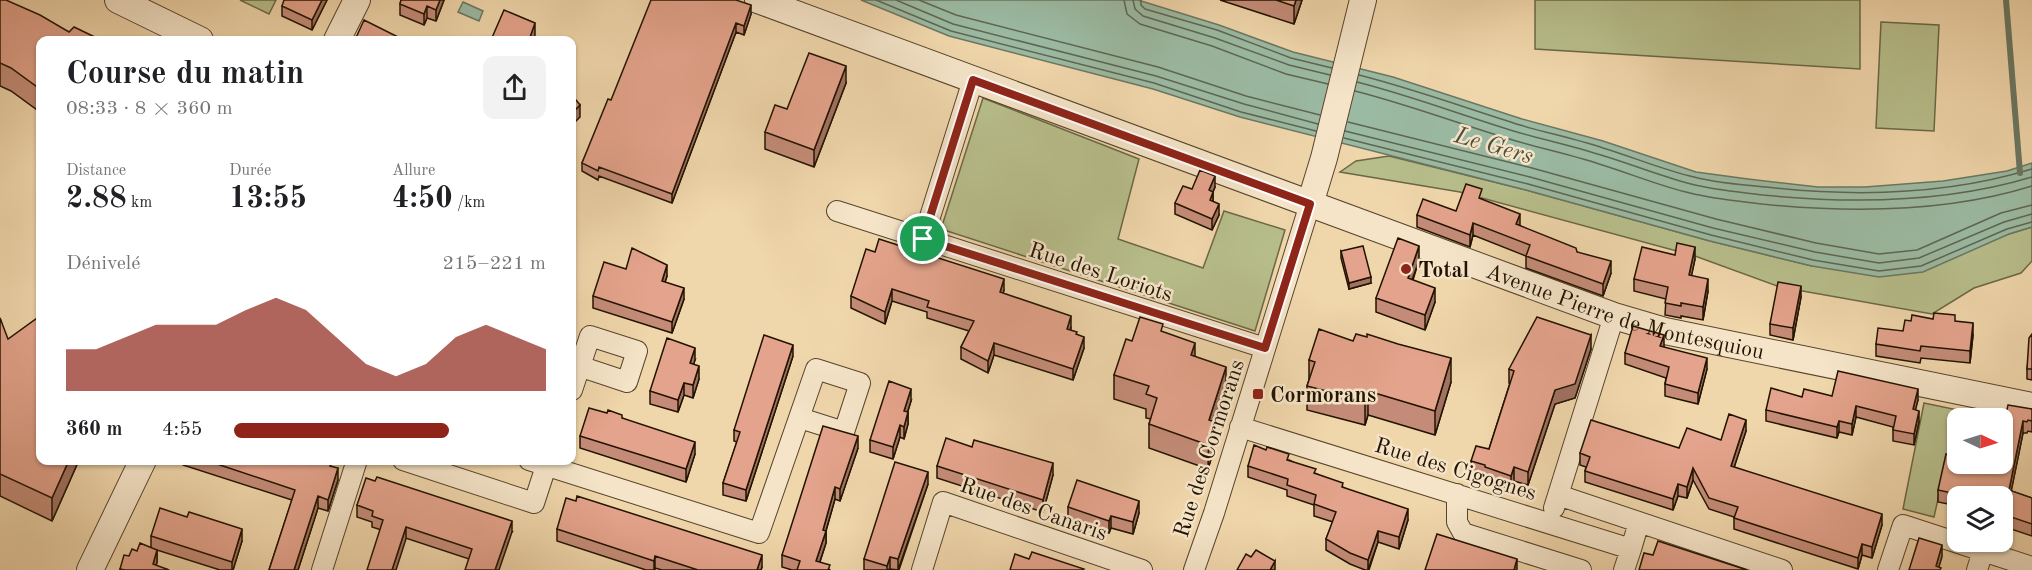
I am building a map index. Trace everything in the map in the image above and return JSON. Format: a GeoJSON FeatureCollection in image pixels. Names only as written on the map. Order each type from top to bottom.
{"type":"FeatureCollection","features":[{"type":"Feature","properties":{"kind":"street"},"geometry":{"type":"LineString","coordinates":[[118,0],[192,36]]}},
{"type":"Feature","properties":{"kind":"street"},"geometry":{"type":"LineString","coordinates":[[339,36],[357,0]]}},
{"type":"Feature","properties":{"kind":"street","name":"Avenue Pierre de Montesquiou"},"geometry":{"type":"LineString","coordinates":[[758,0],[1614,316],[1665,331],[2032,406]]}},
{"type":"Feature","properties":{"kind":"street"},"geometry":{"type":"LineString","coordinates":[[1310,204],[1324,158],[1363,0]]}},
{"type":"Feature","properties":{"kind":"street"},"geometry":{"type":"LineString","coordinates":[[923,239],[973,80]]}},
{"type":"Feature","properties":{"kind":"street","name":"Rue des Cormorans"},"geometry":{"type":"LineString","coordinates":[[1194,570],[1310,204]]}},
{"type":"Feature","properties":{"kind":"street","name":"Rue des Loriots"},"geometry":{"type":"LineString","coordinates":[[837,211],[1265,348]]}},
{"type":"Feature","properties":{"kind":"street"},"geometry":{"type":"LineString","coordinates":[[1549,522],[1614,316]]}},
{"type":"Feature","properties":{"kind":"street"},"geometry":{"type":"LineString","coordinates":[[576,376],[579,366]]}},
{"type":"Feature","properties":{"kind":"street"},"geometry":{"type":"LineString","coordinates":[[550,465],[759,533],[800,418]]}},
{"type":"Feature","properties":{"kind":"street","name":"Rue des Cigognes"},"geometry":{"type":"LineString","coordinates":[[1240,427],[1631,549]]}},
{"type":"Feature","properties":{"kind":"street"},"geometry":{"type":"LineString","coordinates":[[90,570],[141,465]]}},
{"type":"Feature","properties":{"kind":"street"},"geometry":{"type":"LineString","coordinates":[[322,570],[355,465]]}},
{"type":"Feature","properties":{"kind":"street"},"geometry":{"type":"LineString","coordinates":[[418,465],[534,503],[540,465]]}},
{"type":"Feature","properties":{"kind":"street"},"geometry":{"type":"LineString","coordinates":[[1457,494],[1457,522],[1463,533],[1581,570]]}},
{"type":"Feature","properties":{"kind":"street","name":"Rue des Cigognes"},"geometry":{"type":"LineString","coordinates":[[1558,495],[1782,570]]}},
{"type":"Feature","properties":{"kind":"street","name":"Rue des Canaris"},"geometry":{"type":"LineString","coordinates":[[922,570],[943,502],[1143,570]]}},
{"type":"Feature","properties":{"kind":"street"},"geometry":{"type":"LineString","coordinates":[[1624,570],[1639,522]]}},
{"type":"Feature","properties":{"kind":"street"},"geometry":{"type":"LineString","coordinates":[[1888,570],[1903,525],[1980,561],[2032,567]]}},
{"type":"Feature","properties":{"kind":"shaded area"},"geometry":{"type":"Polygon","coordinates":[[[240,0],[276,0],[269,14],[240,0]]]}},
{"type":"Feature","properties":{"kind":"shaded area"},"geometry":{"type":"Polygon","coordinates":[[[1535,0],[1860,0],[1860,69],[1535,49],[1535,0]]]}},
{"type":"Feature","properties":{"kind":"shaded area"},"geometry":{"type":"Polygon","coordinates":[[[1881,22],[1939,25],[1934,131],[1876,128],[1881,22]]]}},
{"type":"Feature","properties":{"kind":"shaded area"},"geometry":{"type":"Polygon","coordinates":[[[983,98],[1139,159],[1118,239],[1203,268],[1224,211],[1285,230],[1255,331],[941,229],[983,98]]]}},
{"type":"Feature","properties":{"kind":"shaded area"},"geometry":{"type":"Polygon","coordinates":[[[1389,156],[1812,266],[2009,234],[2032,227],[2032,261],[2021,273],[1974,288],[1932,314],[1780,287],[1695,256],[1460,192],[1340,172],[1356,161],[1389,156]]]}},
{"type":"Feature","properties":{"kind":"shaded area"},"geometry":{"type":"Polygon","coordinates":[[[1924,403],[1948,408],[1947,459],[1934,517],[1903,509],[1924,403]]]}},
{"type":"Feature","properties":{"kind":"water","name":"Le Gers"},"geometry":{"type":"Polygon","coordinates":[[[861,0],[1138,0],[1219,25],[1293,52],[1393,77],[1696,172],[1818,187],[1865,187],[1943,181],[2007,171],[2032,163],[2032,227],[2009,234],[1923,272],[1879,277],[1812,266],[1240,117],[1153,89],[949,36],[861,0]]]}},
{"type":"Feature","properties":{"kind":"water"},"geometry":{"type":"Polygon","coordinates":[[[463,2],[483,11],[479,21],[458,12],[463,2]]]}},
{"type":"Feature","properties":{"kind":"building"},"geometry":{"type":"Polygon","coordinates":[[[0,0],[6,0],[40,15],[69,32],[74,27],[93,36],[36,36],[36,86],[0,63],[0,0]]]}},
{"type":"Feature","properties":{"kind":"building"},"geometry":{"type":"Polygon","coordinates":[[[284,0],[322,0],[312,20],[282,6],[284,0]]]}},
{"type":"Feature","properties":{"kind":"building"},"geometry":{"type":"Polygon","coordinates":[[[401,0],[440,0],[436,10],[427,6],[424,14],[400,4],[401,0]]]}},
{"type":"Feature","properties":{"kind":"building"},"geometry":{"type":"Polygon","coordinates":[[[651,0],[736,0],[751,5],[744,26],[736,23],[672,194],[599,167],[598,171],[582,163],[608,99],[611,100],[651,0]]]}},
{"type":"Feature","properties":{"kind":"building"},"geometry":{"type":"Polygon","coordinates":[[[1276,0],[1296,0],[1294,6],[1276,0]]]}},
{"type":"Feature","properties":{"kind":"building"},"geometry":{"type":"Polygon","coordinates":[[[504,10],[535,23],[530,36],[493,36],[504,10]]]}},
{"type":"Feature","properties":{"kind":"building"},"geometry":{"type":"Polygon","coordinates":[[[364,20],[396,36],[357,36],[364,20]]]}},
{"type":"Feature","properties":{"kind":"building"},"geometry":{"type":"Polygon","coordinates":[[[809,53],[846,66],[814,150],[765,132],[775,105],[787,109],[809,53]]]}},
{"type":"Feature","properties":{"kind":"building"},"geometry":{"type":"Polygon","coordinates":[[[1200,170],[1215,176],[1209,190],[1213,192],[1210,200],[1219,204],[1212,219],[1175,203],[1183,186],[1192,189],[1200,170]]]}},
{"type":"Feature","properties":{"kind":"building"},"geometry":{"type":"Polygon","coordinates":[[[1466,184],[1482,189],[1479,198],[1520,214],[1516,224],[1576,248],[1577,252],[1611,261],[1603,284],[1526,256],[1530,245],[1473,223],[1470,235],[1417,215],[1423,199],[1456,211],[1466,184]]]}},
{"type":"Feature","properties":{"kind":"building"},"geometry":{"type":"Polygon","coordinates":[[[1398,238],[1419,246],[1408,278],[1435,288],[1425,315],[1376,298],[1398,238]]]}},
{"type":"Feature","properties":{"kind":"building"},"geometry":{"type":"Polygon","coordinates":[[[879,239],[1004,279],[1000,292],[1071,316],[1067,329],[1084,337],[1073,369],[994,343],[988,361],[961,347],[974,321],[927,307],[929,301],[892,289],[885,312],[851,296],[866,249],[875,252],[879,239]]]}},
{"type":"Feature","properties":{"kind":"building"},"geometry":{"type":"Polygon","coordinates":[[[1677,243],[1695,247],[1689,275],[1708,279],[1703,307],[1665,303],[1668,287],[1634,279],[1642,247],[1675,255],[1677,243]]]}},
{"type":"Feature","properties":{"kind":"building"},"geometry":{"type":"Polygon","coordinates":[[[1363,246],[1371,277],[1349,283],[1341,251],[1363,246]]]}},
{"type":"Feature","properties":{"kind":"building"},"geometry":{"type":"Polygon","coordinates":[[[632,248],[667,265],[662,281],[684,288],[672,322],[593,296],[604,262],[626,269],[632,248]]]}},
{"type":"Feature","properties":{"kind":"building"},"geometry":{"type":"Polygon","coordinates":[[[1778,282],[1801,286],[1793,328],[1770,324],[1778,282]]]}},
{"type":"Feature","properties":{"kind":"building"},"geometry":{"type":"Polygon","coordinates":[[[1934,313],[1955,315],[1955,321],[1973,323],[1970,351],[1921,346],[1920,351],[1876,344],[1878,328],[1903,331],[1905,320],[1911,321],[1912,315],[1933,319],[1934,313]]]}},
{"type":"Feature","properties":{"kind":"building"},"geometry":{"type":"Polygon","coordinates":[[[1140,317],[1163,324],[1161,331],[1195,343],[1191,355],[1226,367],[1209,420],[1215,422],[1208,445],[1149,424],[1157,398],[1146,394],[1149,386],[1114,375],[1126,339],[1132,341],[1140,317]]]}},
{"type":"Feature","properties":{"kind":"building"},"geometry":{"type":"Polygon","coordinates":[[[1537,317],[1591,335],[1575,384],[1555,390],[1528,472],[1514,467],[1511,476],[1471,461],[1476,446],[1489,449],[1514,371],[1509,369],[1537,317]]]}},
{"type":"Feature","properties":{"kind":"building"},"geometry":{"type":"Polygon","coordinates":[[[0,318],[8,339],[36,319],[36,465],[67,465],[52,498],[0,474],[0,318]]]}},
{"type":"Feature","properties":{"kind":"building"},"geometry":{"type":"Polygon","coordinates":[[[1633,326],[1664,335],[1660,346],[1707,358],[1698,393],[1665,384],[1669,367],[1625,353],[1633,326]]]}},
{"type":"Feature","properties":{"kind":"building"},"geometry":{"type":"Polygon","coordinates":[[[1319,329],[1353,341],[1356,334],[1367,337],[1367,334],[1451,358],[1435,411],[1368,391],[1365,401],[1307,386],[1315,362],[1309,360],[1319,329]]]}},
{"type":"Feature","properties":{"kind":"building"},"geometry":{"type":"Polygon","coordinates":[[[2032,334],[2032,369],[2027,369],[2029,338],[2032,334]]]}},
{"type":"Feature","properties":{"kind":"building"},"geometry":{"type":"Polygon","coordinates":[[[764,335],[793,345],[746,490],[723,483],[740,432],[734,430],[764,335]]]}},
{"type":"Feature","properties":{"kind":"building"},"geometry":{"type":"Polygon","coordinates":[[[667,338],[695,348],[690,363],[699,366],[693,385],[684,383],[678,400],[650,391],[667,338]]]}},
{"type":"Feature","properties":{"kind":"building"},"geometry":{"type":"Polygon","coordinates":[[[1838,371],[1918,389],[1913,409],[1919,411],[1914,434],[1893,430],[1896,416],[1856,406],[1852,424],[1839,421],[1837,427],[1766,410],[1771,388],[1802,397],[1804,389],[1832,396],[1838,371]]]}},
{"type":"Feature","properties":{"kind":"building"},"geometry":{"type":"Polygon","coordinates":[[[889,381],[911,389],[904,411],[908,412],[904,427],[900,425],[893,447],[870,440],[889,381]]]}},
{"type":"Feature","properties":{"kind":"building"},"geometry":{"type":"Polygon","coordinates":[[[2008,405],[2032,409],[2032,421],[2023,421],[2013,470],[2013,408],[2007,408],[2008,405]]]}},
{"type":"Feature","properties":{"kind":"building"},"geometry":{"type":"Polygon","coordinates":[[[589,408],[607,413],[608,410],[622,415],[622,418],[695,442],[686,469],[580,436],[589,408]]]}},
{"type":"Feature","properties":{"kind":"building"},"geometry":{"type":"Polygon","coordinates":[[[1729,414],[1746,420],[1731,466],[1882,514],[1872,547],[1862,544],[1858,558],[1734,518],[1738,507],[1709,498],[1693,468],[1687,487],[1678,484],[1673,499],[1585,471],[1590,457],[1580,453],[1591,420],[1679,448],[1687,428],[1721,440],[1729,414]]]}},
{"type":"Feature","properties":{"kind":"building"},"geometry":{"type":"Polygon","coordinates":[[[823,426],[858,436],[840,489],[835,487],[823,530],[826,531],[816,561],[830,565],[828,570],[797,570],[800,561],[782,555],[823,426]]]}},
{"type":"Feature","properties":{"kind":"building"},"geometry":{"type":"Polygon","coordinates":[[[946,438],[972,447],[974,440],[1053,463],[1043,500],[937,466],[946,438]]]}},
{"type":"Feature","properties":{"kind":"building"},"geometry":{"type":"Polygon","coordinates":[[[1254,445],[1266,450],[1267,447],[1289,454],[1287,460],[1316,469],[1314,473],[1343,483],[1342,487],[1408,509],[1399,537],[1378,531],[1368,560],[1326,539],[1336,512],[1314,504],[1316,495],[1287,485],[1288,479],[1248,466],[1254,445]]]}},
{"type":"Feature","properties":{"kind":"building"},"geometry":{"type":"Polygon","coordinates":[[[1946,454],[1947,474],[2012,474],[2010,486],[1947,486],[1947,492],[1938,490],[1946,454]]]}},
{"type":"Feature","properties":{"kind":"building"},"geometry":{"type":"Polygon","coordinates":[[[895,462],[928,472],[898,559],[890,557],[887,566],[864,559],[895,462]]]}},
{"type":"Feature","properties":{"kind":"building"},"geometry":{"type":"Polygon","coordinates":[[[220,465],[330,465],[338,468],[328,500],[318,496],[294,570],[269,570],[295,490],[220,465]]]}},
{"type":"Feature","properties":{"kind":"building"},"geometry":{"type":"Polygon","coordinates":[[[377,477],[512,521],[495,570],[465,570],[472,549],[406,527],[392,570],[367,570],[383,520],[372,516],[373,511],[357,505],[366,478],[375,481],[377,477]]]}},
{"type":"Feature","properties":{"kind":"building"},"geometry":{"type":"Polygon","coordinates":[[[1077,480],[1139,501],[1133,522],[1111,516],[1109,521],[1068,507],[1077,480]]]}},
{"type":"Feature","properties":{"kind":"building"},"geometry":{"type":"Polygon","coordinates":[[[2013,491],[2032,498],[2032,524],[2013,518],[2013,491]]]}},
{"type":"Feature","properties":{"kind":"building"},"geometry":{"type":"Polygon","coordinates":[[[577,496],[762,555],[757,570],[698,570],[655,556],[654,561],[557,529],[566,498],[576,501],[577,496]]]}},
{"type":"Feature","properties":{"kind":"building"},"geometry":{"type":"Polygon","coordinates":[[[160,508],[187,517],[189,512],[242,529],[232,562],[151,536],[160,508]]]}},
{"type":"Feature","properties":{"kind":"building"},"geometry":{"type":"Polygon","coordinates":[[[1437,534],[1517,559],[1514,570],[1425,570],[1437,534]]]}},
{"type":"Feature","properties":{"kind":"building"},"geometry":{"type":"Polygon","coordinates":[[[1919,538],[1942,545],[1936,566],[1941,568],[1940,570],[1909,570],[1919,538]]]}},
{"type":"Feature","properties":{"kind":"building"},"geometry":{"type":"Polygon","coordinates":[[[1658,541],[1747,570],[1639,570],[1644,553],[1653,555],[1658,541]]]}},
{"type":"Feature","properties":{"kind":"building"},"geometry":{"type":"Polygon","coordinates":[[[140,543],[157,550],[153,564],[169,570],[120,569],[124,555],[129,556],[132,549],[137,551],[140,543]]]}},
{"type":"Feature","properties":{"kind":"building"},"geometry":{"type":"Polygon","coordinates":[[[1256,550],[1275,561],[1270,570],[1237,570],[1246,554],[1251,557],[1256,550]]]}},
{"type":"Feature","properties":{"kind":"building"},"geometry":{"type":"Polygon","coordinates":[[[1032,552],[1084,569],[1010,570],[1015,554],[1029,559],[1032,552]]]}},
{"type":"Feature","properties":{"kind":"waterway"},"geometry":{"type":"LineString","coordinates":[[2006,0],[2020,173]]}},
{"type":"Feature","properties":{"kind":"place","name":"Total"},"geometry":{"type":"Point","coordinates":[1406,269]}},
{"type":"Feature","properties":{"kind":"place","name":"Cormorans"},"geometry":{"type":"Point","coordinates":[1258,394]}},
{"type":"Feature","properties":{"kind":"route"},"geometry":{"type":"LineString","coordinates":[[973,80],[1310,204],[1265,348],[923,239],[973,80]]}}]}
